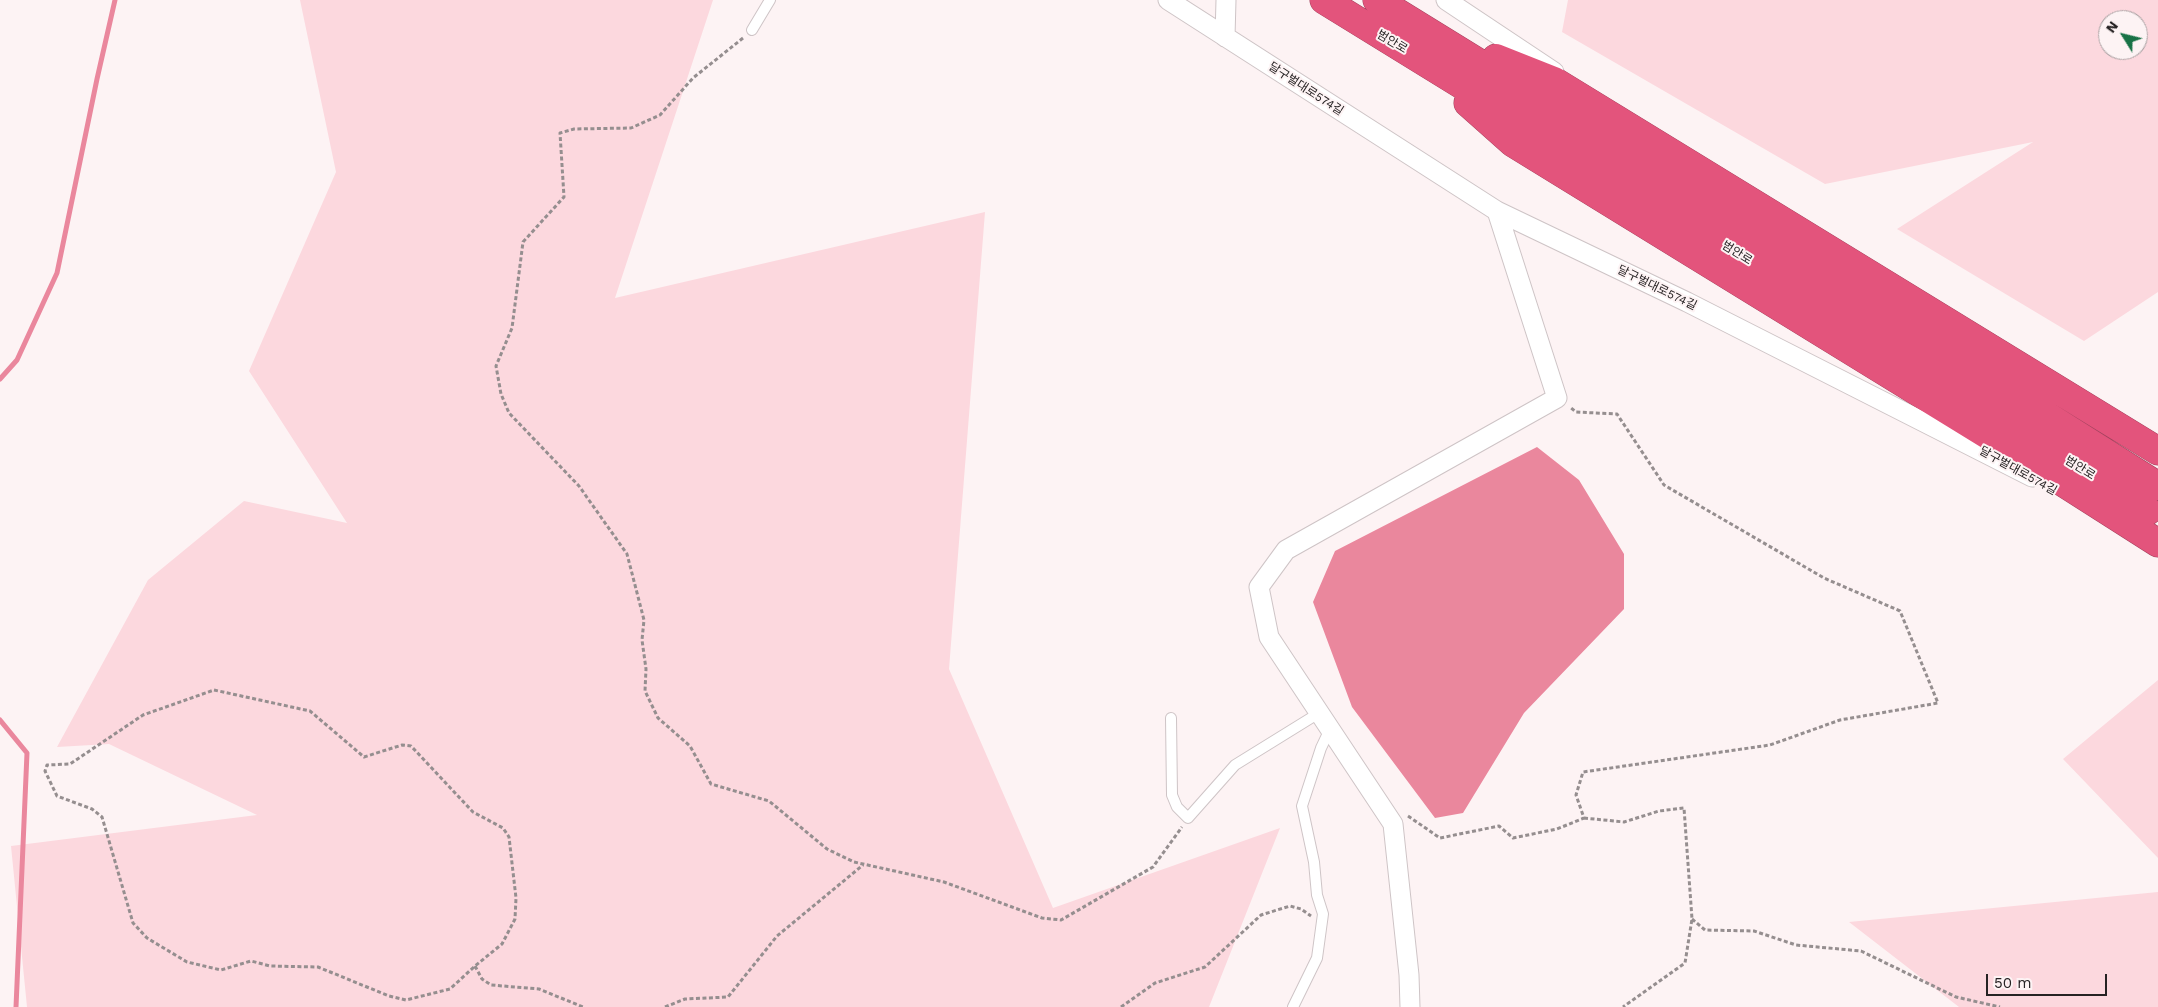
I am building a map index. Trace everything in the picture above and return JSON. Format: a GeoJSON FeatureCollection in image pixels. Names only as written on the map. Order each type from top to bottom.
{"type":"FeatureCollection","features":[{"type":"Feature","properties":{"kind":"highway","name":"범안로"},"geometry":{"type":"LineString","coordinates":[[1324,0],[1831,311],[2148,511]]}},
{"type":"Feature","properties":{"kind":"highway"},"geometry":{"type":"LineString","coordinates":[[1377,0],[1870,304],[2158,486]]}},
{"type":"Feature","properties":{"kind":"highway"},"geometry":{"type":"LineString","coordinates":[[1432,34],[1554,81],[2158,451]]}},
{"type":"Feature","properties":{"kind":"highway"},"geometry":{"type":"LineString","coordinates":[[1410,53],[1513,143],[2001,442],[2157,545]]}},
{"type":"Feature","properties":{"kind":"street","name":"달구벌대로574길"},"geometry":{"type":"LineString","coordinates":[[1168,0],[1497,211],[1687,302],[2028,474],[2157,545]]}},
{"type":"Feature","properties":{"kind":"street"},"geometry":{"type":"LineString","coordinates":[[1225,37],[1226,0]]}},
{"type":"Feature","properties":{"kind":"street"},"geometry":{"type":"LineString","coordinates":[[1446,0],[1711,177]]}},
{"type":"Feature","properties":{"kind":"street"},"geometry":{"type":"LineString","coordinates":[[1410,1007],[1409,975],[1392,824],[1269,637],[1259,587],[1286,550],[1557,398],[1497,211]]}},
{"type":"Feature","properties":{"kind":"lane"},"geometry":{"type":"LineString","coordinates":[[752,30],[770,0]]}},
{"type":"Feature","properties":{"kind":"lane"},"geometry":{"type":"LineString","coordinates":[[1171,718],[1172,795],[1177,807],[1188,818],[1235,765],[1319,713]]}},
{"type":"Feature","properties":{"kind":"lane"},"geometry":{"type":"LineString","coordinates":[[1293,1007],[1317,958],[1323,914],[1317,895],[1314,862],[1302,806],[1321,748],[1330,730]]}},
{"type":"Feature","properties":{"kind":"path"},"geometry":{"type":"LineString","coordinates":[[752,30],[693,78],[660,115],[631,128],[574,129],[560,133],[564,197],[523,242],[512,328],[496,366],[501,394],[509,413],[579,486],[627,554],[644,620],[642,640],[646,670],[645,691],[658,718],[690,746],[711,784],[769,802],[827,849],[863,865],[944,882],[1042,918],[1061,920],[1153,867],[1188,818]]}},
{"type":"Feature","properties":{"kind":"path"},"geometry":{"type":"LineString","coordinates":[[1557,398],[1576,412],[1617,414],[1664,485],[1824,578],[1900,611],[1938,703],[1840,720],[1770,745],[1583,772],[1576,794],[1584,818]]}},
{"type":"Feature","properties":{"kind":"path"},"geometry":{"type":"LineString","coordinates":[[214,690],[310,711],[364,757],[402,745],[411,746],[473,812],[503,828],[509,837],[516,898],[515,919],[502,944],[475,966],[450,989],[406,1000],[389,996],[318,967],[270,966],[251,961],[221,970],[187,962],[147,938],[133,924],[102,817],[92,809],[57,796],[45,771],[48,765],[70,764],[144,715],[214,690]]}},
{"type":"Feature","properties":{"kind":"path"},"geometry":{"type":"LineString","coordinates":[[1392,824],[1407,815],[1440,838],[1499,826],[1513,838],[1558,829],[1584,818],[1624,822],[1659,811],[1684,808],[1692,919],[1685,963],[1623,1007]]}},
{"type":"Feature","properties":{"kind":"path"},"geometry":{"type":"LineString","coordinates":[[665,1007],[685,999],[728,997],[777,936],[863,865]]}},
{"type":"Feature","properties":{"kind":"path"},"geometry":{"type":"LineString","coordinates":[[1121,1007],[1155,983],[1205,966],[1261,915],[1290,906],[1301,909],[1312,918],[1323,914]]}},
{"type":"Feature","properties":{"kind":"path"},"geometry":{"type":"LineString","coordinates":[[1692,919],[1705,930],[1754,931],[1796,945],[1861,951],[1956,997],[2000,1007]]}},
{"type":"Feature","properties":{"kind":"path"},"geometry":{"type":"LineString","coordinates":[[475,966],[482,979],[491,986],[539,989],[583,1007]]}},
{"type":"Feature","properties":{"kind":"shaded area"},"geometry":{"type":"Polygon","coordinates":[[[300,0],[713,0],[615,298],[985,212],[949,669],[1053,908],[1280,828],[1209,1007],[27,1007],[11,846],[257,815],[109,744],[57,747],[148,580],[244,501],[347,523],[249,371],[336,172],[300,0]]]}},
{"type":"Feature","properties":{"kind":"shaded area"},"geometry":{"type":"Polygon","coordinates":[[[1568,0],[2158,0],[2158,292],[2084,341],[1897,229],[2033,142],[1825,184],[1562,32],[1568,0]]]}},
{"type":"Feature","properties":{"kind":"shaded area"},"geometry":{"type":"Polygon","coordinates":[[[1537,447],[1579,480],[1624,554],[1624,609],[1524,713],[1463,813],[1435,818],[1352,707],[1313,602],[1335,551],[1537,447]]]}},
{"type":"Feature","properties":{"kind":"shaded area"},"geometry":{"type":"Polygon","coordinates":[[[2158,680],[2158,858],[2063,759],[2158,680]]]}},
{"type":"Feature","properties":{"kind":"shaded area"},"geometry":{"type":"Polygon","coordinates":[[[2158,892],[2158,1007],[1959,1007],[1849,922],[2158,892]]]}},
{"type":"Feature","properties":{"kind":"waterway"},"geometry":{"type":"LineString","coordinates":[[0,379],[17,360],[57,273],[115,0]]}},
{"type":"Feature","properties":{"kind":"waterway"},"geometry":{"type":"LineString","coordinates":[[0,720],[27,753],[16,1007]]}}]}
